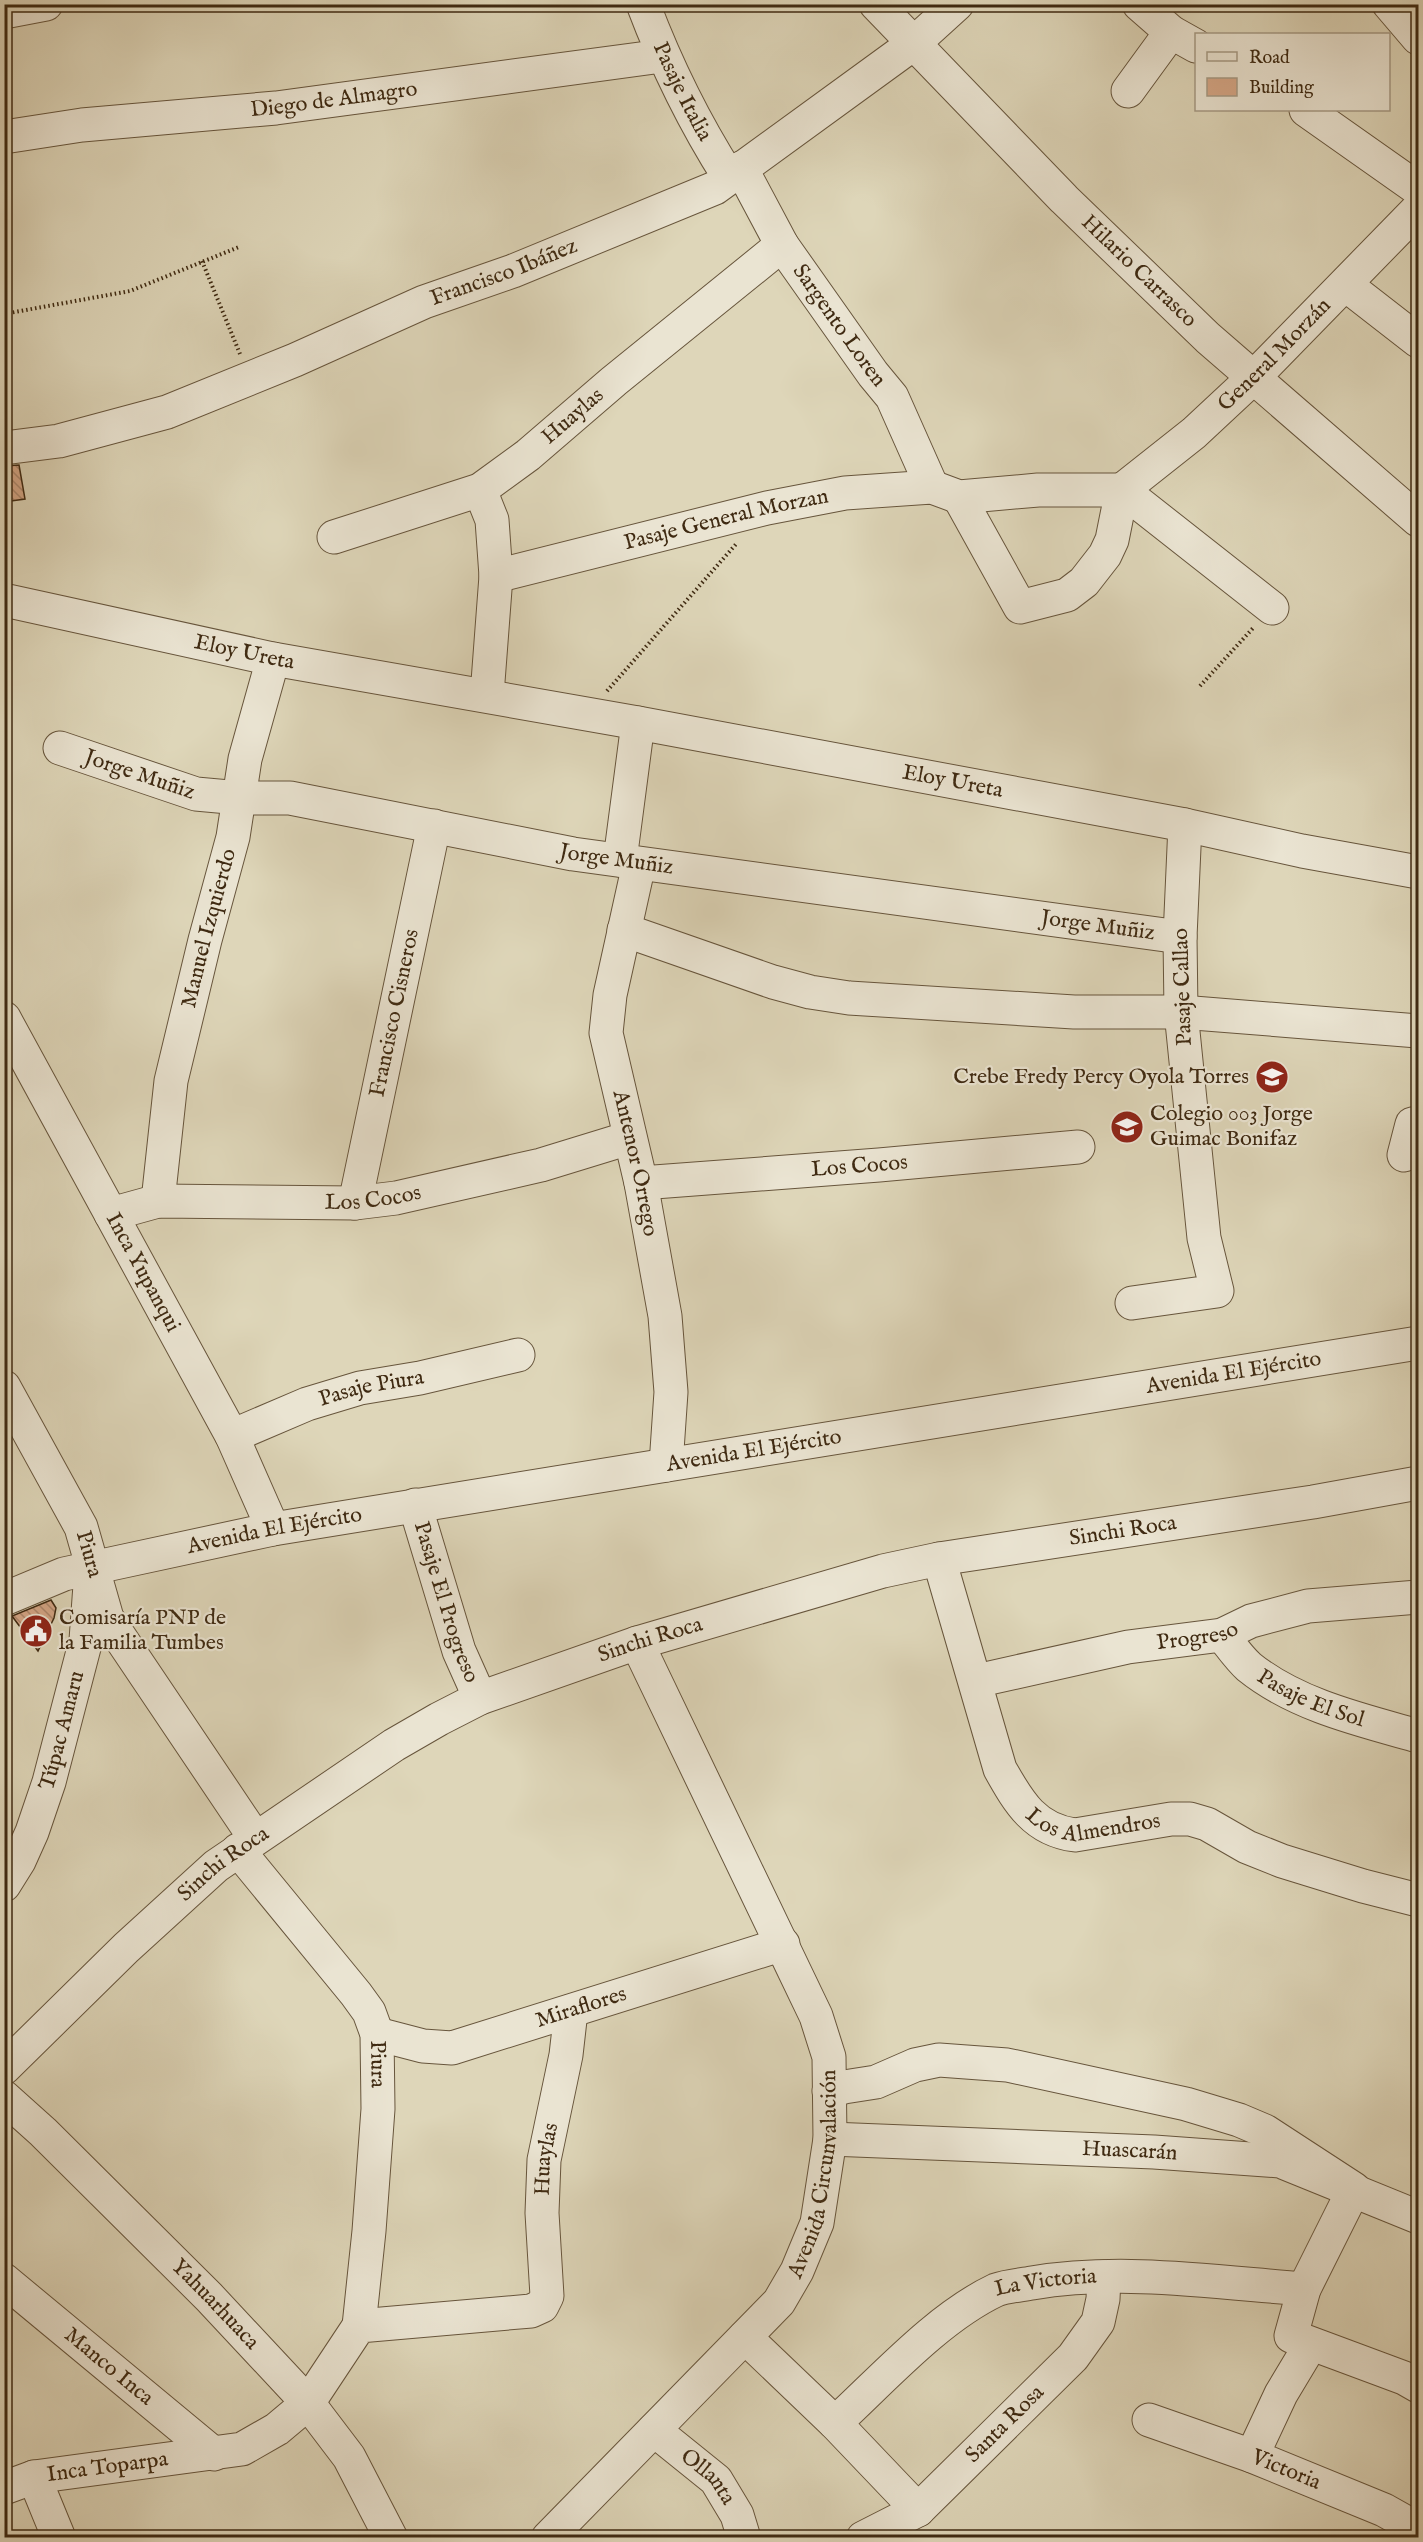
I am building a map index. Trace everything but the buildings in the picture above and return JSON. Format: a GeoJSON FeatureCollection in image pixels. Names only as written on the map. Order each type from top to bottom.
{"type":"FeatureCollection","features":[{"type":"Feature","properties":{"kind":"street"},"geometry":{"type":"LineString","coordinates":[[4,12],[46,4]]}},
{"type":"Feature","properties":{"kind":"street","name":"Pasaje Italia"},"geometry":{"type":"LineString","coordinates":[[643,4],[662,56],[708,144],[735,172]]}},
{"type":"Feature","properties":{"kind":"street","name":"Hilario Carrasco"},"geometry":{"type":"LineString","coordinates":[[876,4],[1064,199],[1208,338],[1419,520]]}},
{"type":"Feature","properties":{"kind":"street","name":"Francisco Ibáñez"},"geometry":{"type":"LineString","coordinates":[[4,448],[60,441],[167,412],[249,379],[424,302],[513,270],[715,188],[913,44],[957,4]]}},
{"type":"Feature","properties":{"kind":"street"},"geometry":{"type":"LineString","coordinates":[[1128,91],[1184,39],[1139,4]]}},
{"type":"Feature","properties":{"kind":"street"},"geometry":{"type":"LineString","coordinates":[[1389,4],[1419,38]]}},
{"type":"Feature","properties":{"kind":"street","name":"Diego de Almagro"},"geometry":{"type":"LineString","coordinates":[[4,136],[82,125],[276,108],[662,56]]}},
{"type":"Feature","properties":{"kind":"street"},"geometry":{"type":"LineString","coordinates":[[1307,111],[1419,189]]}},
{"type":"Feature","properties":{"kind":"street","name":"Sargento Loren"},"geometry":{"type":"LineString","coordinates":[[735,172],[782,245],[892,398],[945,492],[1020,608],[1067,595],[1084,582],[1105,555],[1112,540],[1122,490]]}},
{"type":"Feature","properties":{"kind":"street","name":"General Morzán"},"geometry":{"type":"LineString","coordinates":[[1122,490],[1194,433],[1253,378],[1419,209]]}},
{"type":"Feature","properties":{"kind":"street","name":"Huaylas"},"geometry":{"type":"LineString","coordinates":[[334,537],[480,490],[528,455],[614,381],[782,245]]}},
{"type":"Feature","properties":{"kind":"street"},"geometry":{"type":"LineString","coordinates":[[1346,285],[1419,341]]}},
{"type":"Feature","properties":{"kind":"street"},"geometry":{"type":"LineString","coordinates":[[480,490],[492,520],[496,576],[487,695]]}},
{"type":"Feature","properties":{"kind":"street"},"geometry":{"type":"LineString","coordinates":[[1122,490],[1272,608]]}},
{"type":"Feature","properties":{"kind":"street","name":"Pasaje General Morzan"},"geometry":{"type":"LineString","coordinates":[[496,576],[767,508],[845,493],[1122,490]]}},
{"type":"Feature","properties":{"kind":"street","name":"Eloy Ureta"},"geometry":{"type":"LineString","coordinates":[[4,600],[273,659],[638,723],[1185,825],[1302,851],[1419,872]]}},
{"type":"Feature","properties":{"kind":"street","name":"Manuel Izquierdo"},"geometry":{"type":"LineString","coordinates":[[158,1201],[171,1081],[233,837],[245,759],[273,659]]}},
{"type":"Feature","properties":{"kind":"street","name":"Antenor Orrego"},"geometry":{"type":"LineString","coordinates":[[638,723],[624,930],[610,995],[606,1033],[641,1183],[665,1317],[671,1392],[666,1465]]}},
{"type":"Feature","properties":{"kind":"street","name":"Jorge Muñiz"},"geometry":{"type":"LineString","coordinates":[[60,748],[196,794],[240,798],[290,798],[573,854],[1180,937]]}},
{"type":"Feature","properties":{"kind":"street","name":"Pasaje Callao"},"geometry":{"type":"LineString","coordinates":[[1132,1303],[1217,1291],[1204,1238],[1181,1012],[1180,937],[1185,825]]}},
{"type":"Feature","properties":{"kind":"street","name":"Francisco Cisneros"},"geometry":{"type":"LineString","coordinates":[[355,1203],[434,826]]}},
{"type":"Feature","properties":{"kind":"street"},"geometry":{"type":"LineString","coordinates":[[624,930],[773,982],[810,992],[849,998],[1074,1012],[1181,1012],[1419,1031]]}},
{"type":"Feature","properties":{"kind":"street","name":"Inca Yupanqui"},"geometry":{"type":"LineString","coordinates":[[4,1018],[232,1436],[273,1529]]}},
{"type":"Feature","properties":{"kind":"street"},"geometry":{"type":"LineString","coordinates":[[1404,1155],[1412,1124],[1419,1123]]}},
{"type":"Feature","properties":{"kind":"street","name":"Los Cocos"},"geometry":{"type":"LineString","coordinates":[[111,1214],[158,1201],[355,1203],[396,1198],[462,1185],[541,1165],[629,1138]]}},
{"type":"Feature","properties":{"kind":"street","name":"Los Cocos"},"geometry":{"type":"LineString","coordinates":[[641,1183],[1078,1147]]}},
{"type":"Feature","properties":{"kind":"street","name":"Avenida El Ejército"},"geometry":{"type":"LineString","coordinates":[[4,1599],[64,1574],[273,1529],[1419,1343]]}},
{"type":"Feature","properties":{"kind":"street","name":"Pasaje Piura"},"geometry":{"type":"LineString","coordinates":[[232,1436],[307,1404],[360,1388],[420,1378],[518,1355]]}},
{"type":"Feature","properties":{"kind":"street","name":"Piura"},"geometry":{"type":"LineString","coordinates":[[4,1388],[81,1527],[91,1569],[107,1618],[247,1844],[369,2012],[376,2034],[378,2109],[359,2326]]}},
{"type":"Feature","properties":{"kind":"street","name":"Sinchi Roca"},"geometry":{"type":"LineString","coordinates":[[4,2068],[185,1893],[247,1844],[394,1745],[480,1698],[637,1643],[883,1571],[939,1559],[1313,1502],[1419,1483]]}},
{"type":"Feature","properties":{"kind":"street","name":"Pasaje El Progreso"},"geometry":{"type":"LineString","coordinates":[[415,1505],[459,1651],[480,1698]]}},
{"type":"Feature","properties":{"kind":"street","name":"Los Almendros"},"geometry":{"type":"LineString","coordinates":[[939,1559],[1000,1769],[1013,1792],[1046,1828],[1075,1835],[1171,1820],[1190,1820],[1207,1824],[1247,1847],[1281,1862],[1419,1900]]}},
{"type":"Feature","properties":{"kind":"street","name":"Túpac Amaru"},"geometry":{"type":"LineString","coordinates":[[4,1885],[19,1861],[32,1832],[49,1782],[86,1640],[91,1569]]}},
{"type":"Feature","properties":{"kind":"street","name":"Progreso"},"geometry":{"type":"LineString","coordinates":[[976,1681],[1128,1647],[1222,1635],[1251,1620],[1308,1606],[1419,1597]]}},
{"type":"Feature","properties":{"kind":"street","name":"Pasaje El Sol"},"geometry":{"type":"LineString","coordinates":[[1222,1635],[1247,1665],[1276,1686],[1317,1704],[1419,1736]]}},
{"type":"Feature","properties":{"kind":"street","name":"Avenida Circunvalación"},"geometry":{"type":"LineString","coordinates":[[548,2538],[779,2302],[797,2271],[817,2223],[831,2139],[829,2057],[816,2016],[637,1643]]}},
{"type":"Feature","properties":{"kind":"street","name":"Miraflores"},"geometry":{"type":"LineString","coordinates":[[376,2034],[423,2046],[452,2048],[783,1944]]}},
{"type":"Feature","properties":{"kind":"street","name":"Huaylas"},"geometry":{"type":"LineString","coordinates":[[359,2326],[531,2311],[542,2306],[547,2296],[542,2213],[544,2160],[566,2055],[571,2011]]}},
{"type":"Feature","properties":{"kind":"street"},"geometry":{"type":"LineString","coordinates":[[829,2091],[876,2082],[915,2065],[939,2060],[1006,2066],[1186,2104],[1239,2120],[1265,2131],[1354,2189],[1304,2289],[1301,2340],[1281,2394],[1252,2456]]}},
{"type":"Feature","properties":{"kind":"street","name":"Yahuarhuaca"},"geometry":{"type":"LineString","coordinates":[[4,2097],[43,2132],[208,2297],[308,2403],[349,2457],[391,2538]]}},
{"type":"Feature","properties":{"kind":"street","name":"Huascarán"},"geometry":{"type":"LineString","coordinates":[[831,2139],[1241,2157],[1280,2161],[1419,2217]]}},
{"type":"Feature","properties":{"kind":"street","name":"Santa Rosa"},"geometry":{"type":"LineString","coordinates":[[864,2538],[918,2510],[1073,2357],[1098,2322],[1103,2299],[1104,2277]]}},
{"type":"Feature","properties":{"kind":"street","name":"La Victoria"},"geometry":{"type":"LineString","coordinates":[[835,2423],[940,2327],[981,2298],[999,2289],[1064,2278],[1168,2277],[1304,2289]]}},
{"type":"Feature","properties":{"kind":"street","name":"Manco Inca"},"geometry":{"type":"LineString","coordinates":[[4,2280],[214,2454]]}},
{"type":"Feature","properties":{"kind":"street","name":"Inca Toparpa"},"geometry":{"type":"LineString","coordinates":[[19,2482],[135,2462],[242,2449],[277,2429],[308,2403],[359,2326]]}},
{"type":"Feature","properties":{"kind":"street"},"geometry":{"type":"LineString","coordinates":[[745,2337],[835,2423],[918,2510]]}},
{"type":"Feature","properties":{"kind":"street"},"geometry":{"type":"LineString","coordinates":[[1301,2340],[1404,2378],[1419,2386]]}},
{"type":"Feature","properties":{"kind":"street","name":"Victoria"},"geometry":{"type":"LineString","coordinates":[[1149,2420],[1252,2456],[1384,2510],[1419,2529]]}},
{"type":"Feature","properties":{"kind":"street","name":"Ollanta"},"geometry":{"type":"LineString","coordinates":[[654,2430],[716,2480],[737,2515],[744,2538]]}},
{"type":"Feature","properties":{"kind":"street"},"geometry":{"type":"LineString","coordinates":[[19,2482],[59,2538]]}},
{"type":"Feature","properties":{"kind":"path"},"geometry":{"type":"LineString","coordinates":[[4,314],[130,291],[239,247]]}},
{"type":"Feature","properties":{"kind":"path"},"geometry":{"type":"LineString","coordinates":[[201,261],[249,379]]}},
{"type":"Feature","properties":{"kind":"path"},"geometry":{"type":"LineString","coordinates":[[587,714],[767,508]]}},
{"type":"Feature","properties":{"kind":"path"},"geometry":{"type":"LineString","coordinates":[[1200,686],[1272,608]]}},
{"type":"Feature","properties":{"kind":"place","name":"Crebe Fredy Percy Oyola Torres"},"geometry":{"type":"Point","coordinates":[1272,1077]}},
{"type":"Feature","properties":{"kind":"place","name":"Colegio 003 Jorge Guimac Bonifaz"},"geometry":{"type":"Point","coordinates":[1127,1127]}},
{"type":"Feature","properties":{"kind":"place","name":"Comisaría PNP de la Familia Tumbes"},"geometry":{"type":"Point","coordinates":[36,1631]}}]}
